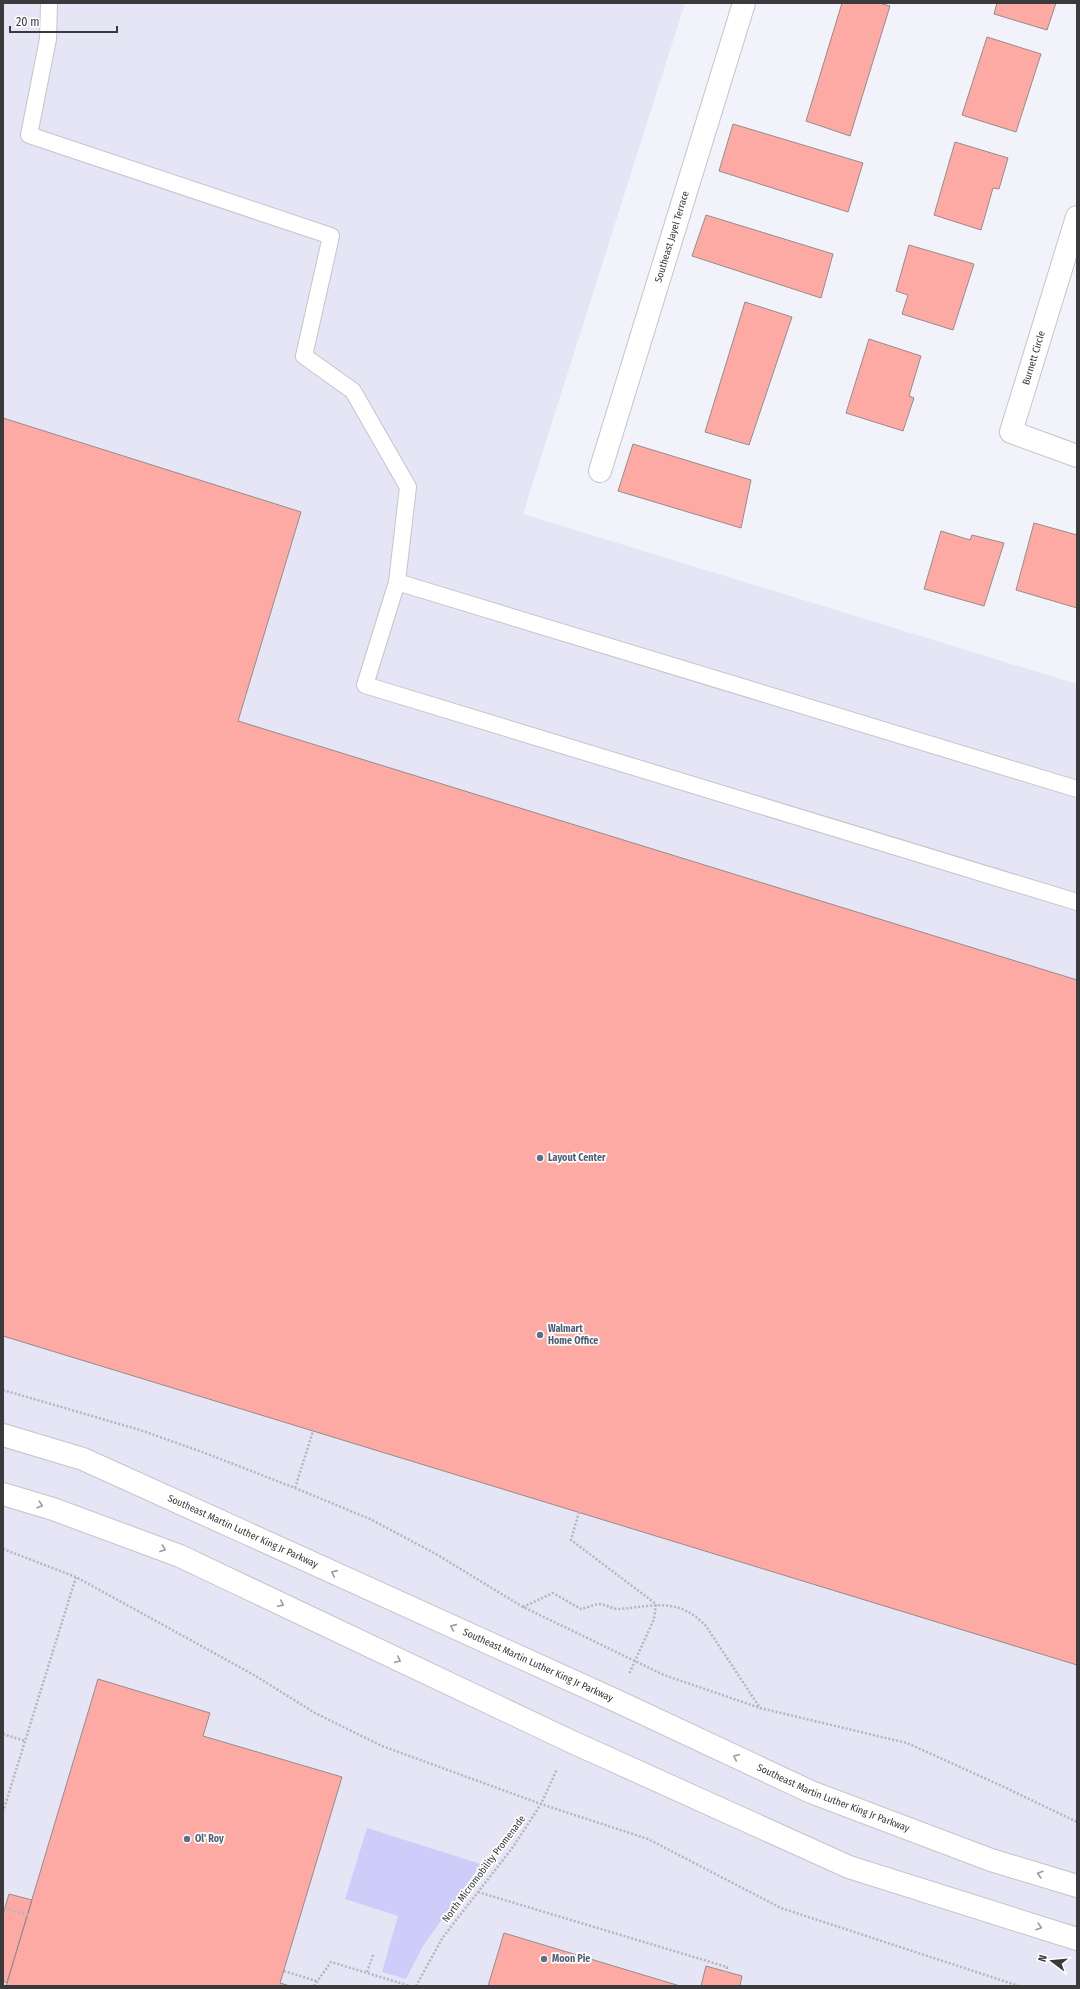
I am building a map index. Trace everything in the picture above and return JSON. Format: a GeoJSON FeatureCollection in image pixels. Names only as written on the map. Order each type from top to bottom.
{"type":"FeatureCollection","features":[{"type":"Feature","properties":{"kind":"street","name":"Southeast Jayel Terrace"},"geometry":{"type":"LineString","coordinates":[[600,472],[744,3]]}},
{"type":"Feature","properties":{"kind":"street","name":"Burnett Circle"},"geometry":{"type":"LineString","coordinates":[[1077,217],[1011,432],[1077,456]]}},
{"type":"Feature","properties":{"kind":"street","name":"Southeast Martin Luther King Jr Parkway"},"geometry":{"type":"LineString","coordinates":[[3,1435],[83,1459],[619,1702],[811,1792],[991,1860],[1077,1886]]}},
{"type":"Feature","properties":{"kind":"street"},"geometry":{"type":"LineString","coordinates":[[3,1494],[53,1509],[180,1556],[570,1741],[849,1867],[1077,1939]]}},
{"type":"Feature","properties":{"kind":"lane"},"geometry":{"type":"LineString","coordinates":[[49,3],[48,39],[28,135],[331,236],[304,356],[353,391],[408,487],[397,582],[366,685],[1077,902]]}},
{"type":"Feature","properties":{"kind":"lane"},"geometry":{"type":"LineString","coordinates":[[397,582],[1077,789]]}},
{"type":"Feature","properties":{"kind":"path"},"geometry":{"type":"LineString","coordinates":[[3,1390],[140,1430],[296,1488],[370,1519],[436,1554],[523,1607],[671,1678],[760,1708],[907,1743],[1077,1822]]}},
{"type":"Feature","properties":{"kind":"path"},"geometry":{"type":"LineString","coordinates":[[296,1488],[313,1431]]}},
{"type":"Feature","properties":{"kind":"path"},"geometry":{"type":"LineString","coordinates":[[579,1512],[570,1540],[656,1604]]}},
{"type":"Feature","properties":{"kind":"path"},"geometry":{"type":"LineString","coordinates":[[3,1549],[76,1577],[254,1675],[315,1713],[382,1746],[541,1804],[648,1839],[781,1908],[1019,1986]]}},
{"type":"Feature","properties":{"kind":"path"},"geometry":{"type":"LineString","coordinates":[[3,1812],[76,1577]]}},
{"type":"Feature","properties":{"kind":"path"},"geometry":{"type":"LineString","coordinates":[[523,1607],[553,1593],[581,1610],[599,1604],[618,1609],[656,1604],[686,1610],[697,1617],[706,1626],[760,1708]]}},
{"type":"Feature","properties":{"kind":"path"},"geometry":{"type":"LineString","coordinates":[[627,1679],[654,1619],[656,1604]]}},
{"type":"Feature","properties":{"kind":"path"},"geometry":{"type":"LineString","coordinates":[[3,1734],[25,1741]]}},
{"type":"Feature","properties":{"kind":"path","name":"North Micromobility Promenade"},"geometry":{"type":"LineString","coordinates":[[416,1986],[443,1937],[513,1847],[541,1804],[559,1765]]}},
{"type":"Feature","properties":{"kind":"path"},"geometry":{"type":"LineString","coordinates":[[478,1892],[727,1967],[726,1972]]}},
{"type":"Feature","properties":{"kind":"path"},"geometry":{"type":"LineString","coordinates":[[3,1908],[28,1915]]}},
{"type":"Feature","properties":{"kind":"path"},"geometry":{"type":"LineString","coordinates":[[368,1972],[373,1954]]}},
{"type":"Feature","properties":{"kind":"path"},"geometry":{"type":"LineString","coordinates":[[314,1986],[316,1981],[332,1962],[410,1986]]}},
{"type":"Feature","properties":{"kind":"path"},"geometry":{"type":"LineString","coordinates":[[284,1971],[316,1981]]}},
{"type":"Feature","properties":{"kind":"shaded area","name":"Walmart Home Office"},"geometry":{"type":"Polygon","coordinates":[[[3,3],[685,3],[523,514],[1077,684],[1077,1986],[3,1986],[3,3]]]}},
{"type":"Feature","properties":{"kind":"shaded area"},"geometry":{"type":"Polygon","coordinates":[[[367,1828],[481,1864],[423,1946],[406,1979],[382,1972],[398,1916],[345,1899],[367,1828]]]}},
{"type":"Feature","properties":{"kind":"building"},"geometry":{"type":"Polygon","coordinates":[[[842,3],[879,3],[890,6],[850,136],[806,121],[842,3]]]}},
{"type":"Feature","properties":{"kind":"building"},"geometry":{"type":"Polygon","coordinates":[[[997,3],[1056,3],[1047,30],[994,14],[997,3]]]}},
{"type":"Feature","properties":{"kind":"building"},"geometry":{"type":"Polygon","coordinates":[[[987,37],[1041,54],[1016,132],[962,115],[987,37]]]}},
{"type":"Feature","properties":{"kind":"building"},"geometry":{"type":"Polygon","coordinates":[[[733,124],[863,163],[848,212],[719,171],[733,124]]]}},
{"type":"Feature","properties":{"kind":"building"},"geometry":{"type":"Polygon","coordinates":[[[955,142],[1008,158],[999,189],[993,188],[981,230],[934,215],[955,142]]]}},
{"type":"Feature","properties":{"kind":"building"},"geometry":{"type":"Polygon","coordinates":[[[706,215],[833,254],[821,298],[692,256],[706,215]]]}},
{"type":"Feature","properties":{"kind":"building"},"geometry":{"type":"Polygon","coordinates":[[[909,245],[974,264],[953,330],[902,314],[908,295],[896,291],[909,245]]]}},
{"type":"Feature","properties":{"kind":"building"},"geometry":{"type":"Polygon","coordinates":[[[745,302],[792,317],[749,445],[705,432],[745,302]]]}},
{"type":"Feature","properties":{"kind":"building"},"geometry":{"type":"Polygon","coordinates":[[[869,339],[921,356],[909,396],[914,398],[903,431],[846,413],[869,339]]]}},
{"type":"Feature","properties":{"kind":"building","name":"Layout Center"},"geometry":{"type":"Polygon","coordinates":[[[3,418],[301,512],[238,721],[1077,980],[1077,1665],[3,1336],[3,418]]]}},
{"type":"Feature","properties":{"kind":"building"},"geometry":{"type":"Polygon","coordinates":[[[633,444],[751,480],[741,528],[618,491],[633,444]]]}},
{"type":"Feature","properties":{"kind":"building"},"geometry":{"type":"Polygon","coordinates":[[[1034,523],[1077,535],[1077,608],[1016,590],[1034,523]]]}},
{"type":"Feature","properties":{"kind":"building"},"geometry":{"type":"Polygon","coordinates":[[[941,531],[970,540],[972,535],[1004,543],[984,606],[924,589],[941,531]]]}},
{"type":"Feature","properties":{"kind":"building","name":"Ol' Roy"},"geometry":{"type":"Polygon","coordinates":[[[98,1679],[210,1713],[203,1736],[342,1777],[280,1983],[290,1986],[6,1986],[98,1679]]]}},
{"type":"Feature","properties":{"kind":"building"},"geometry":{"type":"Polygon","coordinates":[[[9,1894],[32,1900],[7,1983],[3,1981],[3,1914],[9,1894]]]}},
{"type":"Feature","properties":{"kind":"building","name":"Moon Pie"},"geometry":{"type":"Polygon","coordinates":[[[504,1933],[680,1986],[488,1986],[504,1933]]]}},
{"type":"Feature","properties":{"kind":"building"},"geometry":{"type":"Polygon","coordinates":[[[706,1966],[742,1976],[740,1986],[701,1986],[706,1966]]]}},
{"type":"Feature","properties":{"kind":"place","name":"Layout Center"},"geometry":{"type":"Point","coordinates":[540,1158]}},
{"type":"Feature","properties":{"kind":"place","name":"Walmart Home Office"},"geometry":{"type":"Point","coordinates":[540,1335]}},
{"type":"Feature","properties":{"kind":"place","name":"Ol' Roy"},"geometry":{"type":"Point","coordinates":[187,1839]}},
{"type":"Feature","properties":{"kind":"place","name":"Moon Pie"},"geometry":{"type":"Point","coordinates":[544,1959]}}]}
